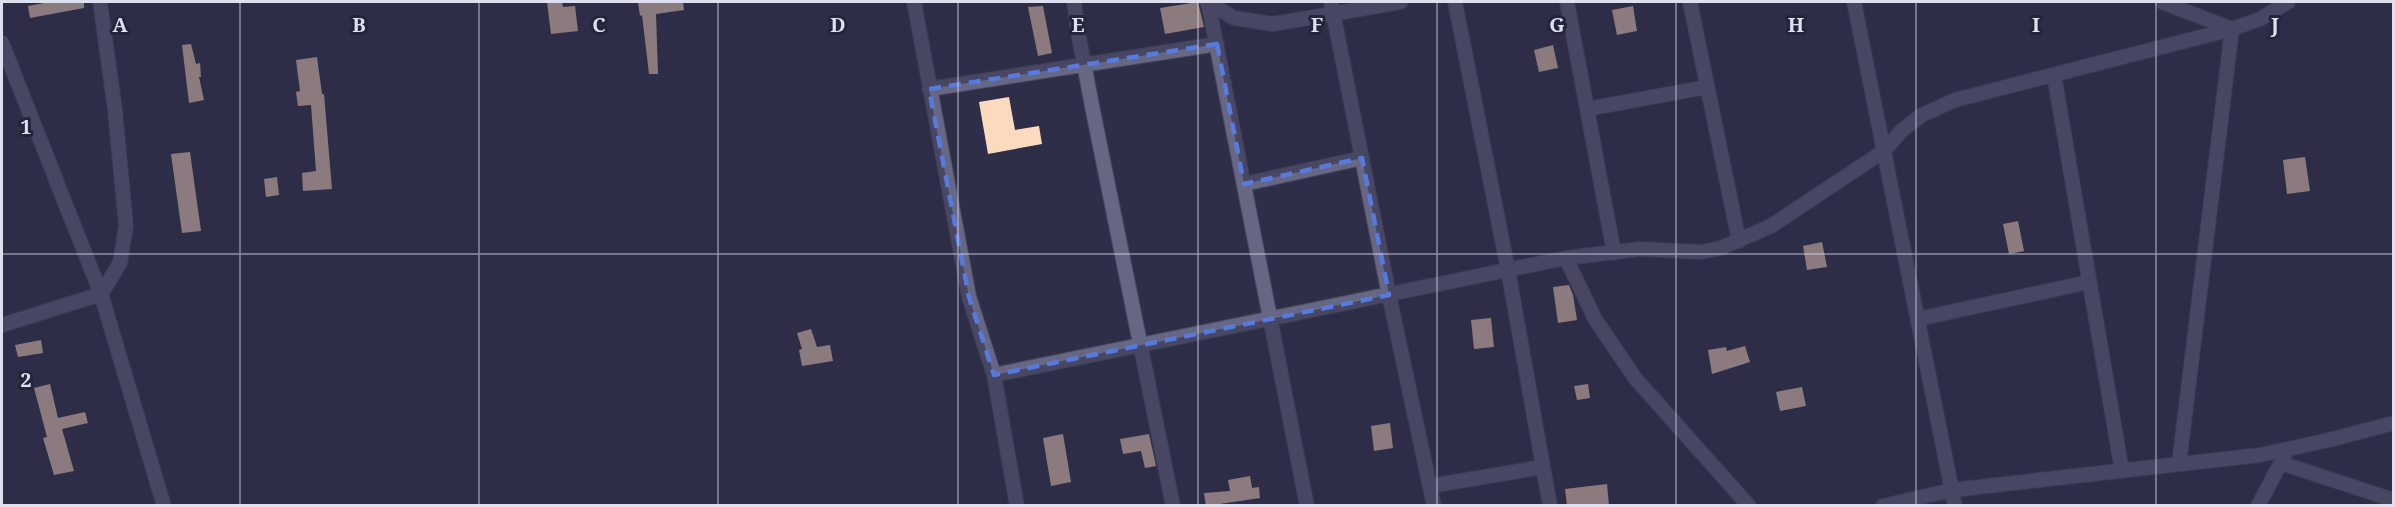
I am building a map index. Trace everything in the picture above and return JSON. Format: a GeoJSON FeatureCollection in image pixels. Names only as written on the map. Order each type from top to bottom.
{"type":"FeatureCollection","features":[{"type":"Feature","properties":{"kind":"street"},"geometry":{"type":"LineString","coordinates":[[2,325],[101,294],[120,263],[126,226],[115,110],[100,2]]}},
{"type":"Feature","properties":{"kind":"street"},"geometry":{"type":"LineString","coordinates":[[914,2],[928,89],[969,297],[994,375],[1017,506]]}},
{"type":"Feature","properties":{"kind":"street"},"geometry":{"type":"LineString","coordinates":[[1074,2],[1084,64],[1173,506]]}},
{"type":"Feature","properties":{"kind":"street"},"geometry":{"type":"LineString","coordinates":[[1208,2],[1234,18],[1273,24],[1332,7],[1401,2]]}},
{"type":"Feature","properties":{"kind":"street"},"geometry":{"type":"LineString","coordinates":[[1208,2],[1307,506]]}},
{"type":"Feature","properties":{"kind":"street"},"geometry":{"type":"LineString","coordinates":[[1455,2],[1508,270],[1550,506]]}},
{"type":"Feature","properties":{"kind":"street"},"geometry":{"type":"LineString","coordinates":[[1567,2],[1614,252]]}},
{"type":"Feature","properties":{"kind":"street"},"geometry":{"type":"LineString","coordinates":[[1690,2],[1739,241]]}},
{"type":"Feature","properties":{"kind":"street"},"geometry":{"type":"LineString","coordinates":[[1854,2],[1955,506]]}},
{"type":"Feature","properties":{"kind":"street"},"geometry":{"type":"LineString","coordinates":[[2162,2],[2232,29]]}},
{"type":"Feature","properties":{"kind":"street"},"geometry":{"type":"LineString","coordinates":[[994,375],[1566,258],[1640,249],[1701,252],[1721,248],[1771,226],[1884,150],[1902,130],[1922,115],[1955,100],[2232,29],[2260,19],[2288,2]]}},
{"type":"Feature","properties":{"kind":"street"},"geometry":{"type":"LineString","coordinates":[[1332,7],[1389,295],[1434,506]]}},
{"type":"Feature","properties":{"kind":"street"},"geometry":{"type":"LineString","coordinates":[[2179,464],[2232,29]]}},
{"type":"Feature","properties":{"kind":"street"},"geometry":{"type":"LineString","coordinates":[[2,43],[4,60],[101,294],[164,506]]}},
{"type":"Feature","properties":{"kind":"street"},"geometry":{"type":"LineString","coordinates":[[928,89],[1217,44]]}},
{"type":"Feature","properties":{"kind":"street"},"geometry":{"type":"LineString","coordinates":[[2054,75],[2122,471]]}},
{"type":"Feature","properties":{"kind":"street"},"geometry":{"type":"LineString","coordinates":[[1587,109],[1707,87]]}},
{"type":"Feature","properties":{"kind":"street"},"geometry":{"type":"LineString","coordinates":[[1244,184],[1362,158]]}},
{"type":"Feature","properties":{"kind":"street"},"geometry":{"type":"LineString","coordinates":[[1566,258],[1595,319],[1635,378],[1749,506]]}},
{"type":"Feature","properties":{"kind":"street"},"geometry":{"type":"LineString","coordinates":[[1918,319],[2089,282]]}},
{"type":"Feature","properties":{"kind":"street"},"geometry":{"type":"LineString","coordinates":[[1883,506],[1952,490],[2260,455],[2394,423]]}},
{"type":"Feature","properties":{"kind":"street"},"geometry":{"type":"LineString","coordinates":[[2258,506],[2288,449]]}},
{"type":"Feature","properties":{"kind":"street"},"geometry":{"type":"LineString","coordinates":[[2281,463],[2394,500]]}},
{"type":"Feature","properties":{"kind":"street"},"geometry":{"type":"LineString","coordinates":[[1430,486],[1543,467]]}},
{"type":"Feature","properties":{"kind":"highlighted area"},"geometry":{"type":"Polygon","coordinates":[[[1217,44],[1244,184],[1362,158],[1389,295],[994,375],[969,297],[929,89],[1217,44]]]}},
{"type":"Feature","properties":{"kind":"building"},"geometry":{"type":"Polygon","coordinates":[[[50,2],[84,2],[84,8],[30,18],[28,6],[50,2]]]}},
{"type":"Feature","properties":{"kind":"building"},"geometry":{"type":"Polygon","coordinates":[[[547,2],[562,2],[563,7],[575,6],[578,31],[551,34],[547,2]]]}},
{"type":"Feature","properties":{"kind":"building"},"geometry":{"type":"Polygon","coordinates":[[[638,2],[683,2],[684,10],[656,14],[658,74],[649,74],[642,15],[640,16],[638,2]]]}},
{"type":"Feature","properties":{"kind":"building"},"geometry":{"type":"Polygon","coordinates":[[[1198,2],[1204,27],[1165,34],[1160,8],[1198,2]]]}},
{"type":"Feature","properties":{"kind":"building"},"geometry":{"type":"Polygon","coordinates":[[[1043,6],[1052,53],[1038,56],[1028,7],[1043,6]]]}},
{"type":"Feature","properties":{"kind":"building"},"geometry":{"type":"Polygon","coordinates":[[[1633,6],[1637,31],[1617,35],[1612,10],[1633,6]]]}},
{"type":"Feature","properties":{"kind":"building"},"geometry":{"type":"Polygon","coordinates":[[[191,44],[196,64],[200,63],[201,77],[199,77],[204,100],[189,103],[182,45],[191,44]]]}},
{"type":"Feature","properties":{"kind":"building"},"geometry":{"type":"Polygon","coordinates":[[[1553,45],[1558,68],[1539,72],[1534,50],[1553,45]]]}},
{"type":"Feature","properties":{"kind":"building"},"geometry":{"type":"Polygon","coordinates":[[[317,57],[322,94],[324,94],[332,189],[303,191],[302,173],[316,171],[311,105],[298,106],[296,92],[300,91],[296,60],[317,57]]]}},
{"type":"Feature","properties":{"kind":"building"},"geometry":{"type":"Polygon","coordinates":[[[1009,97],[1015,130],[1039,126],[1042,144],[988,154],[979,102],[1009,97]]]}},
{"type":"Feature","properties":{"kind":"building"},"geometry":{"type":"Polygon","coordinates":[[[190,152],[201,231],[182,233],[171,154],[190,152]]]}},
{"type":"Feature","properties":{"kind":"building"},"geometry":{"type":"Polygon","coordinates":[[[2305,157],[2310,191],[2287,194],[2283,160],[2305,157]]]}},
{"type":"Feature","properties":{"kind":"building"},"geometry":{"type":"Polygon","coordinates":[[[277,177],[279,195],[266,197],[264,179],[277,177]]]}},
{"type":"Feature","properties":{"kind":"building"},"geometry":{"type":"Polygon","coordinates":[[[2018,221],[2024,251],[2009,254],[2003,224],[2018,221]]]}},
{"type":"Feature","properties":{"kind":"building"},"geometry":{"type":"Polygon","coordinates":[[[1822,242],[1827,267],[1807,270],[1803,246],[1822,242]]]}},
{"type":"Feature","properties":{"kind":"building"},"geometry":{"type":"Polygon","coordinates":[[[1569,285],[1577,320],[1558,323],[1553,287],[1569,285]]]}},
{"type":"Feature","properties":{"kind":"building"},"geometry":{"type":"Polygon","coordinates":[[[1491,318],[1494,347],[1474,349],[1471,320],[1491,318]]]}},
{"type":"Feature","properties":{"kind":"building"},"geometry":{"type":"Polygon","coordinates":[[[811,329],[817,347],[830,345],[833,361],[802,366],[799,350],[802,349],[797,333],[811,329]]]}},
{"type":"Feature","properties":{"kind":"building"},"geometry":{"type":"Polygon","coordinates":[[[41,340],[43,353],[18,357],[15,345],[41,340]]]}},
{"type":"Feature","properties":{"kind":"building"},"geometry":{"type":"Polygon","coordinates":[[[1745,346],[1750,362],[1712,374],[1708,350],[1726,347],[1727,351],[1745,346]]]}},
{"type":"Feature","properties":{"kind":"building"},"geometry":{"type":"Polygon","coordinates":[[[50,384],[58,418],[85,412],[88,423],[62,429],[74,471],[54,475],[43,438],[47,437],[34,388],[50,384]]]}},
{"type":"Feature","properties":{"kind":"building"},"geometry":{"type":"Polygon","coordinates":[[[1588,384],[1590,398],[1577,400],[1574,386],[1588,384]]]}},
{"type":"Feature","properties":{"kind":"building"},"geometry":{"type":"Polygon","coordinates":[[[1802,387],[1806,406],[1780,411],[1776,392],[1802,387]]]}},
{"type":"Feature","properties":{"kind":"building"},"geometry":{"type":"Polygon","coordinates":[[[1390,423],[1393,448],[1374,451],[1371,426],[1390,423]]]}},
{"type":"Feature","properties":{"kind":"building"},"geometry":{"type":"Polygon","coordinates":[[[1063,434],[1071,482],[1051,486],[1043,438],[1063,434]]]}},
{"type":"Feature","properties":{"kind":"building"},"geometry":{"type":"Polygon","coordinates":[[[1149,434],[1156,466],[1145,468],[1141,451],[1123,454],[1120,439],[1149,434]]]}},
{"type":"Feature","properties":{"kind":"building"},"geometry":{"type":"Polygon","coordinates":[[[1250,476],[1252,488],[1259,487],[1260,498],[1206,506],[1204,493],[1230,491],[1228,480],[1250,476]]]}},
{"type":"Feature","properties":{"kind":"building"},"geometry":{"type":"Polygon","coordinates":[[[1607,484],[1609,506],[1567,506],[1565,489],[1607,484]]]}}]}
